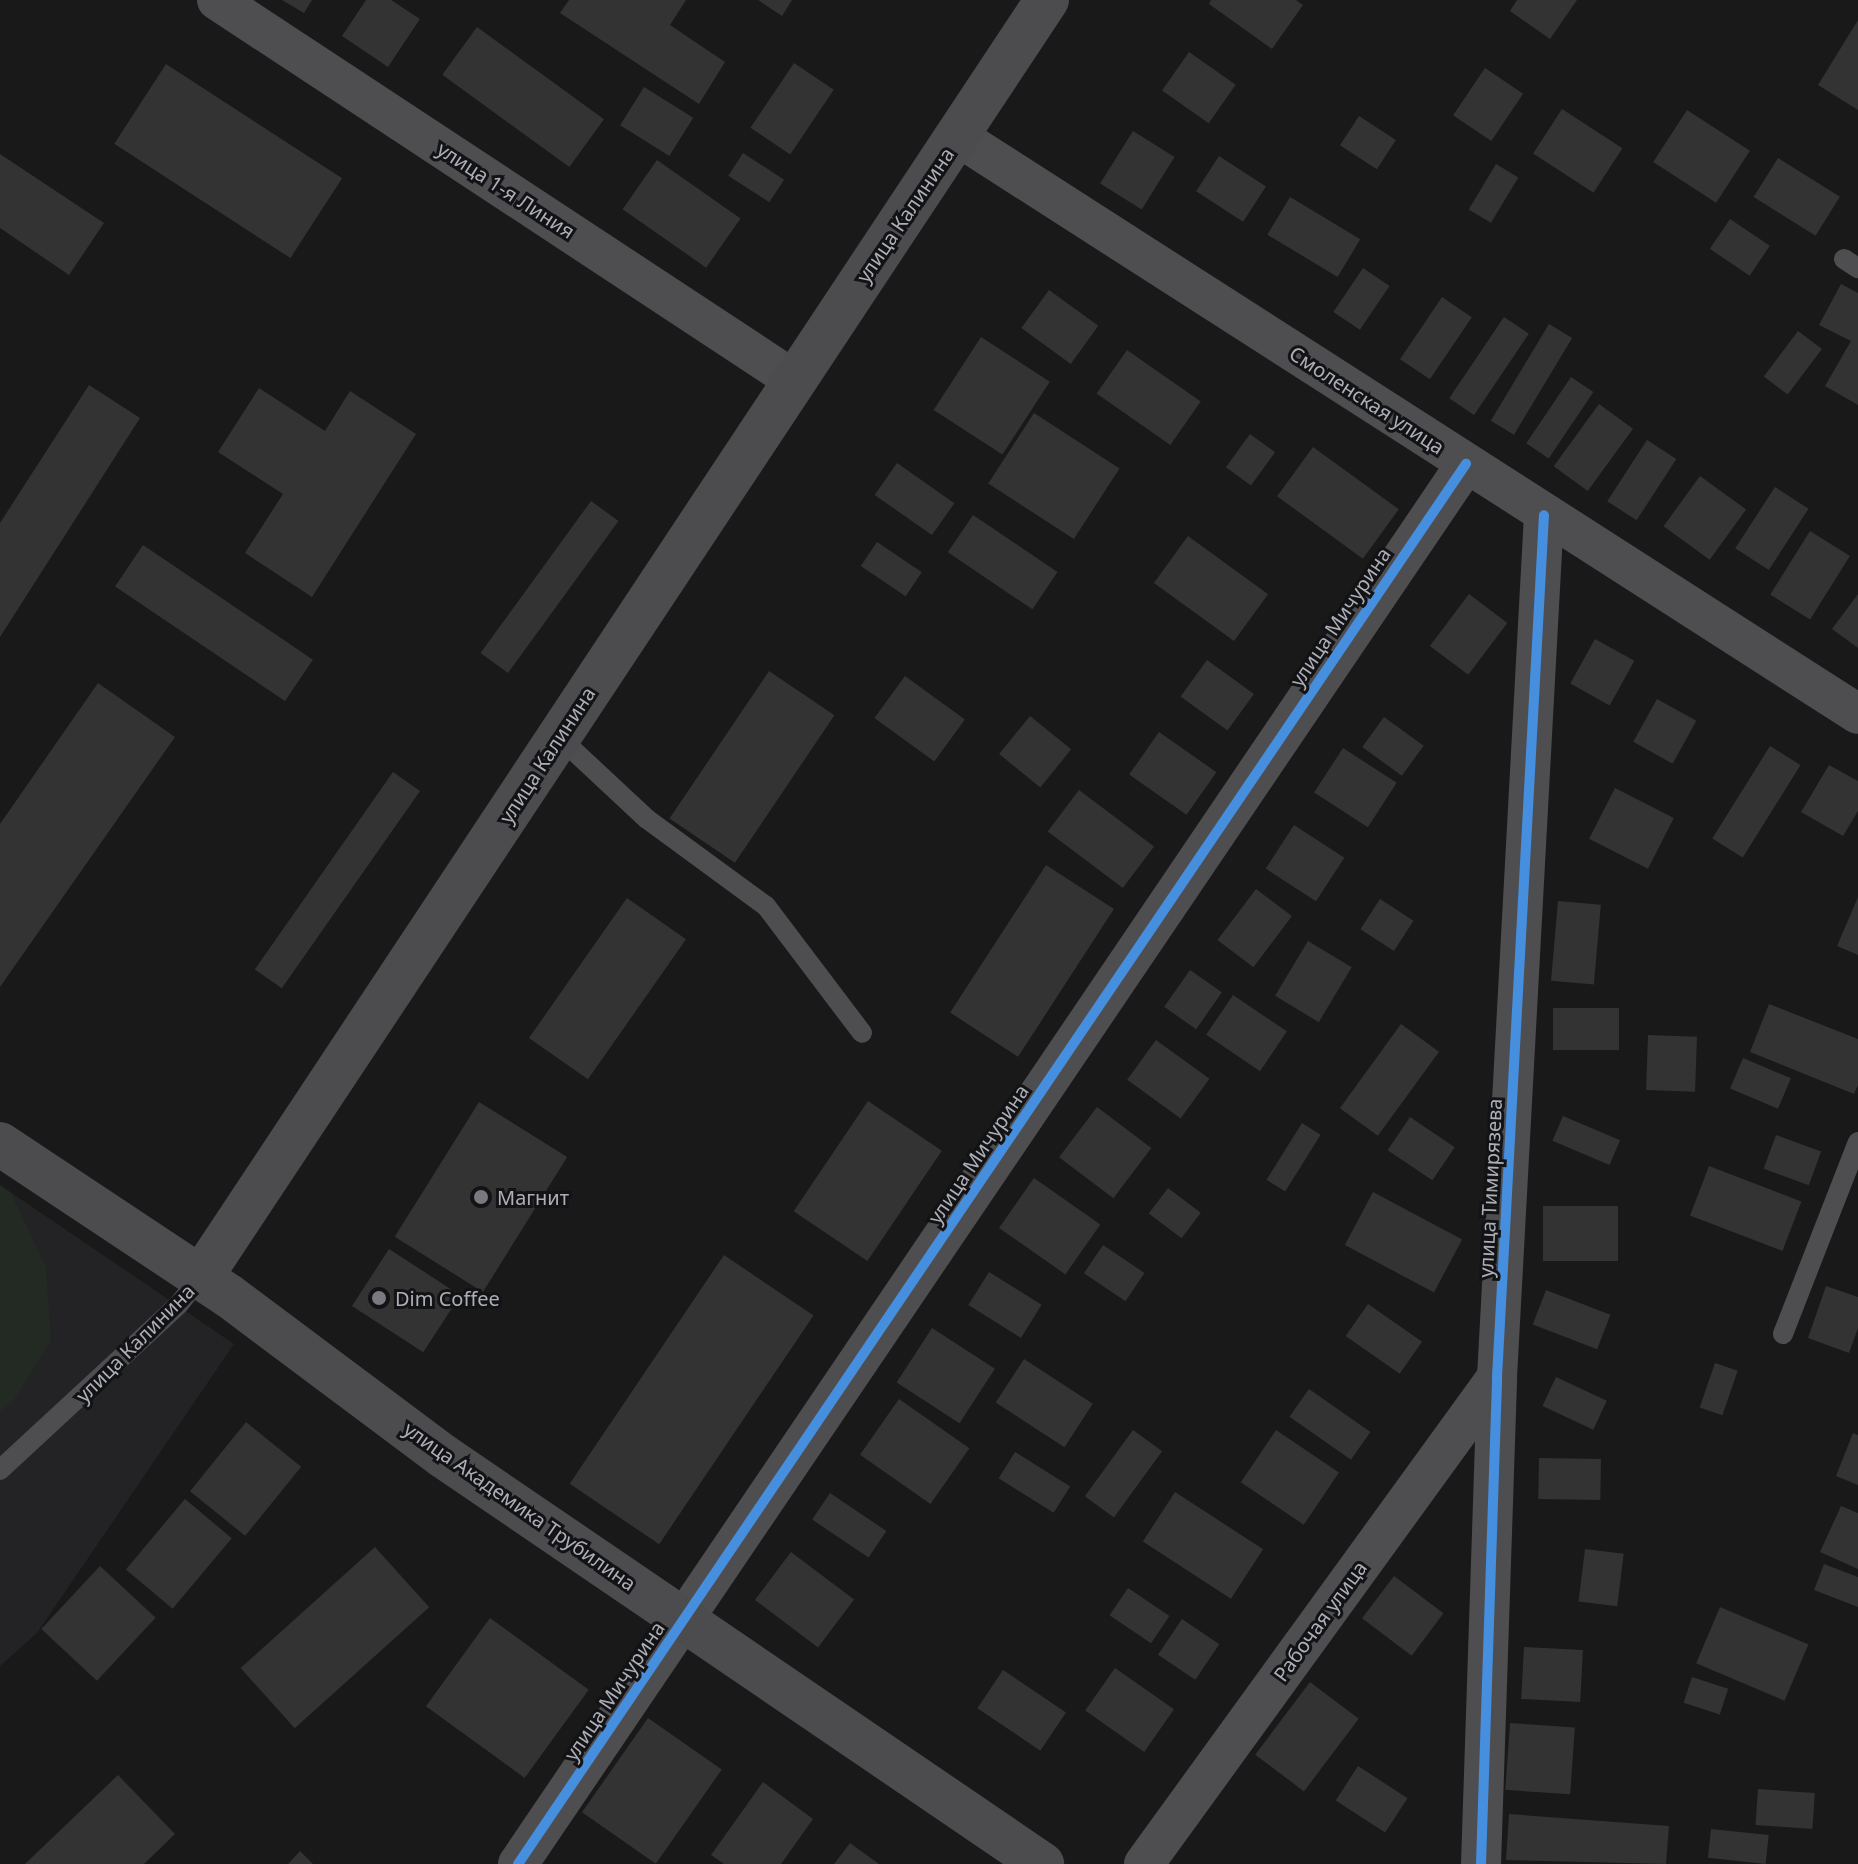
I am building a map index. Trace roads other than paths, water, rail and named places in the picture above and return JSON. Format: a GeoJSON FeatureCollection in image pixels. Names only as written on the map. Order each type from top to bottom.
{"type":"FeatureCollection","features":[{"type":"Feature","properties":{"kind":"main road","name":"улица Калинина"},"geometry":{"type":"LineString","coordinates":[[201,1277],[1047,0]]}},
{"type":"Feature","properties":{"kind":"main road","name":"улица Академика Трубилина"},"geometry":{"type":"LineString","coordinates":[[0,1144],[201,1277],[443,1456],[1042,1864]]}},
{"type":"Feature","properties":{"kind":"street","name":"улица 1-я Линия"},"geometry":{"type":"LineString","coordinates":[[217,0],[794,380]]}},
{"type":"Feature","properties":{"kind":"street","name":"Смоленская улица"},"geometry":{"type":"LineString","coordinates":[[957,136],[1858,714]]}},
{"type":"Feature","properties":{"kind":"street","name":"улица Мичурина"},"geometry":{"type":"LineString","coordinates":[[518,1864],[1466,464]]}},
{"type":"Feature","properties":{"kind":"street","name":"улица Тимирязева"},"geometry":{"type":"LineString","coordinates":[[1481,1864],[1497,1377],[1544,515]]}},
{"type":"Feature","properties":{"kind":"street","name":"Рабочая улица"},"geometry":{"type":"LineString","coordinates":[[1144,1864],[1497,1377]]}},
{"type":"Feature","properties":{"kind":"lane"},"geometry":{"type":"LineString","coordinates":[[559,737],[647,819],[766,906],[862,1033]]}},
{"type":"Feature","properties":{"kind":"lane"},"geometry":{"type":"LineString","coordinates":[[1783,1334],[1858,1142]]}},
{"type":"Feature","properties":{"kind":"lane","name":"улица Калинина"},"geometry":{"type":"LineString","coordinates":[[0,1470],[179,1304],[201,1277]]}},
{"type":"Feature","properties":{"kind":"place","name":"Магнит"},"geometry":{"type":"Point","coordinates":[481,1197]}},
{"type":"Feature","properties":{"kind":"place","name":"Dim Coffee"},"geometry":{"type":"Point","coordinates":[379,1298]}}]}
